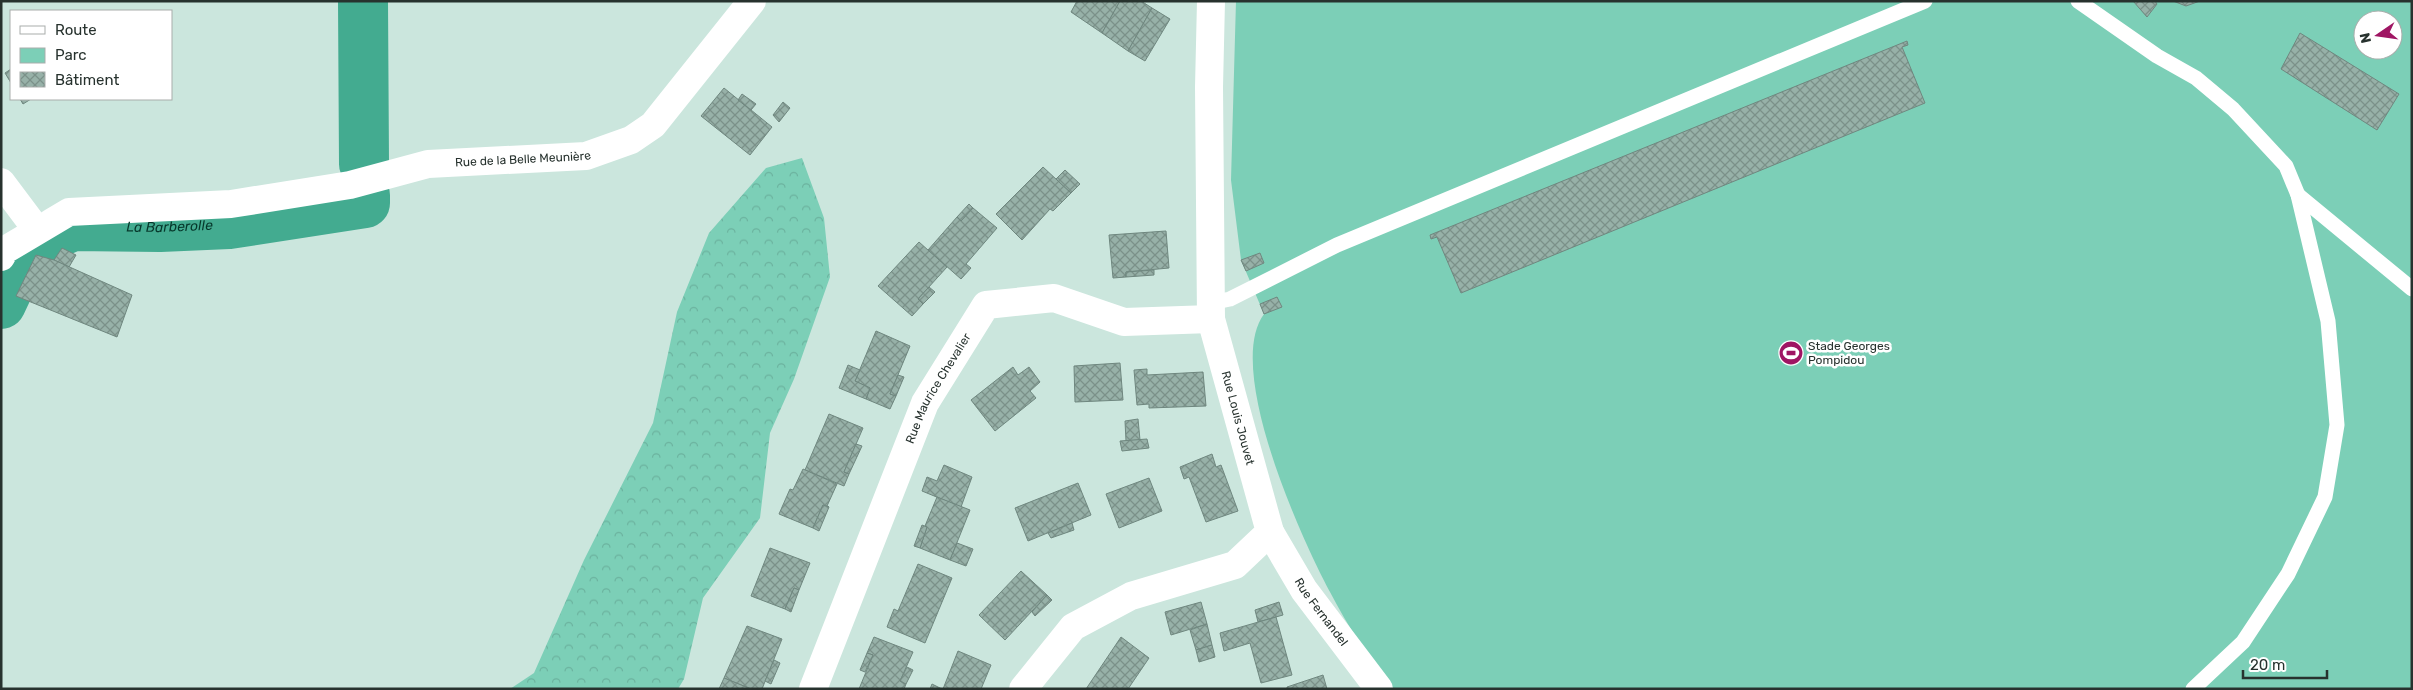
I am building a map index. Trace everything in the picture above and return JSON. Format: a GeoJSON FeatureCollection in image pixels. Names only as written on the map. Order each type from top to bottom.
{"type":"FeatureCollection","features":[{"type":"Feature","properties":{"kind":"street","name":"Rue de la Belle Meunière"},"geometry":{"type":"LineString","coordinates":[[38,230],[69,212],[231,204],[350,185],[428,164],[586,156],[625,143],[653,125],[752,1]]}},
{"type":"Feature","properties":{"kind":"street","name":"Rue Louis Jouvet"},"geometry":{"type":"LineString","coordinates":[[1211,1],[1209,87],[1211,311],[1270,532]]}},
{"type":"Feature","properties":{"kind":"street"},"geometry":{"type":"LineString","coordinates":[[1,182],[38,230],[4,250],[1,257]]}},
{"type":"Feature","properties":{"kind":"street","name":"Rue Maurice Chevalier"},"geometry":{"type":"LineString","coordinates":[[813,689],[926,403],[986,304],[1054,298],[1124,322],[1211,311]]}},
{"type":"Feature","properties":{"kind":"street"},"geometry":{"type":"LineString","coordinates":[[1023,689],[1073,627],[1131,596],[1235,565],[1270,532]]}},
{"type":"Feature","properties":{"kind":"street","name":"Rue Fernandel"},"geometry":{"type":"LineString","coordinates":[[1270,532],[1304,590],[1379,689]]}},
{"type":"Feature","properties":{"kind":"lane"},"geometry":{"type":"LineString","coordinates":[[1211,311],[1230,299],[1346,241],[1925,1]]}},
{"type":"Feature","properties":{"kind":"lane"},"geometry":{"type":"LineString","coordinates":[[2078,1],[2157,56],[2196,78],[2232,109],[2286,166],[2298,195],[2328,321],[2337,425],[2324,497],[2288,574],[2243,642],[2193,689]]}},
{"type":"Feature","properties":{"kind":"lane"},"geometry":{"type":"LineString","coordinates":[[2298,195],[2412,289]]}},
{"type":"Feature","properties":{"kind":"green space"},"geometry":{"type":"Polygon","coordinates":[[[1236,1],[2412,1],[2412,689],[1390,689],[1351,629],[1317,567],[1286,495],[1271,453],[1260,411],[1253,373],[1254,339],[1264,314],[1241,260],[1231,180],[1236,1]]]}},
{"type":"Feature","properties":{"kind":"green space"},"geometry":{"type":"Polygon","coordinates":[[[802,158],[824,218],[830,277],[794,379],[770,433],[760,518],[703,598],[684,679],[678,689],[510,689],[534,673],[584,560],[653,423],[677,312],[709,233],[766,168],[802,158]]]}},
{"type":"Feature","properties":{"kind":"building"},"geometry":{"type":"Polygon","coordinates":[[[1077,1],[1120,1],[1102,33],[1071,12],[1077,1]]]}},
{"type":"Feature","properties":{"kind":"building"},"geometry":{"type":"Polygon","coordinates":[[[1120,1],[1141,1],[1152,8],[1128,51],[1102,33],[1120,1]]]}},
{"type":"Feature","properties":{"kind":"building"},"geometry":{"type":"Polygon","coordinates":[[[2133,1],[2155,1],[2157,4],[2147,17],[2133,1]]]}},
{"type":"Feature","properties":{"kind":"building"},"geometry":{"type":"Polygon","coordinates":[[[2173,1],[2200,1],[2186,6],[2173,1]]]}},
{"type":"Feature","properties":{"kind":"building"},"geometry":{"type":"Polygon","coordinates":[[[1152,8],[1170,19],[1145,61],[1128,51],[1152,8]]]}},
{"type":"Feature","properties":{"kind":"building"},"geometry":{"type":"Polygon","coordinates":[[[2300,33],[2399,94],[2377,130],[2281,69],[2300,33]]]}},
{"type":"Feature","properties":{"kind":"building"},"geometry":{"type":"Polygon","coordinates":[[[1907,41],[1908,45],[1902,47],[1925,103],[1461,293],[1437,237],[1431,239],[1430,235],[1907,41]]]}},
{"type":"Feature","properties":{"kind":"building"},"geometry":{"type":"Polygon","coordinates":[[[10,70],[10,81],[5,73],[10,70]]]}},
{"type":"Feature","properties":{"kind":"building"},"geometry":{"type":"Polygon","coordinates":[[[724,88],[772,127],[750,155],[701,116],[724,88]]]}},
{"type":"Feature","properties":{"kind":"building"},"geometry":{"type":"Polygon","coordinates":[[[742,94],[756,104],[751,110],[738,100],[742,94]]]}},
{"type":"Feature","properties":{"kind":"building"},"geometry":{"type":"Polygon","coordinates":[[[21,100],[29,100],[23,104],[21,100]]]}},
{"type":"Feature","properties":{"kind":"building"},"geometry":{"type":"Polygon","coordinates":[[[783,102],[790,108],[779,122],[773,115],[783,102]]]}},
{"type":"Feature","properties":{"kind":"building"},"geometry":{"type":"Polygon","coordinates":[[[1043,167],[1071,193],[1053,211],[1050,209],[1022,240],[996,214],[1043,167]]]}},
{"type":"Feature","properties":{"kind":"building"},"geometry":{"type":"Polygon","coordinates":[[[1065,170],[1080,184],[1071,193],[1056,179],[1065,170]]]}},
{"type":"Feature","properties":{"kind":"building"},"geometry":{"type":"Polygon","coordinates":[[[969,204],[973,208],[961,221],[957,217],[969,204]]]}},
{"type":"Feature","properties":{"kind":"building"},"geometry":{"type":"Polygon","coordinates":[[[973,208],[997,228],[966,264],[971,268],[961,279],[928,250],[957,217],[961,221],[973,208]]]}},
{"type":"Feature","properties":{"kind":"building"},"geometry":{"type":"Polygon","coordinates":[[[1166,231],[1169,268],[1126,272],[1126,277],[1113,278],[1109,235],[1166,231]]]}},
{"type":"Feature","properties":{"kind":"building"},"geometry":{"type":"Polygon","coordinates":[[[919,242],[947,267],[918,299],[923,304],[912,316],[878,286],[919,242]]]}},
{"type":"Feature","properties":{"kind":"building"},"geometry":{"type":"Polygon","coordinates":[[[62,248],[76,255],[69,267],[54,260],[62,248]]]}},
{"type":"Feature","properties":{"kind":"building"},"geometry":{"type":"Polygon","coordinates":[[[1260,253],[1264,263],[1246,271],[1241,260],[1260,253]]]}},
{"type":"Feature","properties":{"kind":"building"},"geometry":{"type":"Polygon","coordinates":[[[36,255],[54,260],[132,295],[117,337],[16,296],[36,255]]]}},
{"type":"Feature","properties":{"kind":"building"},"geometry":{"type":"Polygon","coordinates":[[[1154,270],[1154,275],[1126,277],[1126,272],[1154,270]]]}},
{"type":"Feature","properties":{"kind":"building"},"geometry":{"type":"Polygon","coordinates":[[[929,287],[935,292],[923,304],[918,299],[929,287]]]}},
{"type":"Feature","properties":{"kind":"building"},"geometry":{"type":"Polygon","coordinates":[[[1277,297],[1282,307],[1264,314],[1260,304],[1277,297]]]}},
{"type":"Feature","properties":{"kind":"building"},"geometry":{"type":"Polygon","coordinates":[[[876,331],[910,346],[890,394],[896,396],[890,409],[866,399],[870,388],[855,381],[876,331]]]}},
{"type":"Feature","properties":{"kind":"building"},"geometry":{"type":"Polygon","coordinates":[[[1120,363],[1123,400],[1075,402],[1074,366],[1120,363]]]}},
{"type":"Feature","properties":{"kind":"building"},"geometry":{"type":"Polygon","coordinates":[[[848,365],[860,370],[855,381],[870,388],[866,399],[839,388],[848,365]]]}},
{"type":"Feature","properties":{"kind":"building"},"geometry":{"type":"Polygon","coordinates":[[[1013,367],[1018,375],[1029,367],[1040,382],[1030,391],[1036,398],[995,431],[971,400],[1013,367]]]}},
{"type":"Feature","properties":{"kind":"building"},"geometry":{"type":"Polygon","coordinates":[[[1147,369],[1147,375],[1203,372],[1206,406],[1149,408],[1149,404],[1137,405],[1134,370],[1147,369]]]}},
{"type":"Feature","properties":{"kind":"building"},"geometry":{"type":"Polygon","coordinates":[[[898,375],[904,377],[896,396],[890,394],[898,375]]]}},
{"type":"Feature","properties":{"kind":"building"},"geometry":{"type":"Polygon","coordinates":[[[829,414],[863,428],[844,472],[849,474],[844,486],[805,470],[829,414]]]}},
{"type":"Feature","properties":{"kind":"building"},"geometry":{"type":"Polygon","coordinates":[[[1138,419],[1140,440],[1126,441],[1125,421],[1138,419]]]}},
{"type":"Feature","properties":{"kind":"building"},"geometry":{"type":"Polygon","coordinates":[[[1147,439],[1149,448],[1122,451],[1120,441],[1147,439]]]}},
{"type":"Feature","properties":{"kind":"building"},"geometry":{"type":"Polygon","coordinates":[[[856,444],[862,446],[849,474],[844,472],[856,444]]]}},
{"type":"Feature","properties":{"kind":"building"},"geometry":{"type":"Polygon","coordinates":[[[1212,454],[1216,467],[1221,465],[1238,511],[1206,522],[1189,477],[1184,479],[1180,467],[1212,454]]]}},
{"type":"Feature","properties":{"kind":"building"},"geometry":{"type":"Polygon","coordinates":[[[944,465],[972,477],[961,507],[922,491],[927,477],[937,481],[944,465]]]}},
{"type":"Feature","properties":{"kind":"building"},"geometry":{"type":"Polygon","coordinates":[[[803,469],[837,484],[827,506],[829,507],[823,505],[813,528],[779,514],[790,489],[793,490],[803,469]]]}},
{"type":"Feature","properties":{"kind":"building"},"geometry":{"type":"Polygon","coordinates":[[[1149,478],[1162,511],[1119,528],[1106,494],[1149,478]]]}},
{"type":"Feature","properties":{"kind":"building"},"geometry":{"type":"Polygon","coordinates":[[[1078,483],[1091,515],[1028,541],[1015,508],[1078,483]]]}},
{"type":"Feature","properties":{"kind":"building"},"geometry":{"type":"Polygon","coordinates":[[[937,497],[970,510],[950,560],[920,548],[927,527],[925,526],[937,497]]]}},
{"type":"Feature","properties":{"kind":"building"},"geometry":{"type":"Polygon","coordinates":[[[823,505],[829,507],[819,531],[813,528],[823,505]]]}},
{"type":"Feature","properties":{"kind":"building"},"geometry":{"type":"Polygon","coordinates":[[[1072,523],[1074,530],[1051,538],[1048,533],[1072,523]]]}},
{"type":"Feature","properties":{"kind":"building"},"geometry":{"type":"Polygon","coordinates":[[[922,525],[927,527],[920,548],[914,546],[922,525]]]}},
{"type":"Feature","properties":{"kind":"building"},"geometry":{"type":"Polygon","coordinates":[[[957,543],[973,549],[966,566],[950,560],[957,543]]]}},
{"type":"Feature","properties":{"kind":"building"},"geometry":{"type":"Polygon","coordinates":[[[770,548],[810,563],[799,590],[794,588],[785,609],[751,596],[770,548]]]}},
{"type":"Feature","properties":{"kind":"building"},"geometry":{"type":"Polygon","coordinates":[[[918,564],[952,578],[925,643],[887,627],[894,609],[898,611],[918,564]]]}},
{"type":"Feature","properties":{"kind":"building"},"geometry":{"type":"Polygon","coordinates":[[[1021,571],[1047,595],[1005,640],[979,615],[1021,571]]]}},
{"type":"Feature","properties":{"kind":"building"},"geometry":{"type":"Polygon","coordinates":[[[794,588],[799,590],[791,612],[785,609],[794,588]]]}},
{"type":"Feature","properties":{"kind":"building"},"geometry":{"type":"Polygon","coordinates":[[[1047,595],[1052,600],[1035,616],[1032,612],[1047,595]]]}},
{"type":"Feature","properties":{"kind":"building"},"geometry":{"type":"Polygon","coordinates":[[[1201,602],[1207,624],[1171,635],[1165,612],[1201,602]]]}},
{"type":"Feature","properties":{"kind":"building"},"geometry":{"type":"Polygon","coordinates":[[[1279,602],[1283,615],[1258,622],[1255,610],[1279,602]]]}},
{"type":"Feature","properties":{"kind":"building"},"geometry":{"type":"Polygon","coordinates":[[[1276,617],[1292,675],[1261,683],[1250,643],[1224,651],[1220,633],[1276,617]]]}},
{"type":"Feature","properties":{"kind":"building"},"geometry":{"type":"Polygon","coordinates":[[[1207,624],[1212,645],[1196,650],[1190,630],[1207,624]]]}},
{"type":"Feature","properties":{"kind":"building"},"geometry":{"type":"Polygon","coordinates":[[[747,626],[782,639],[762,689],[751,689],[724,678],[747,626]]]}},
{"type":"Feature","properties":{"kind":"building"},"geometry":{"type":"Polygon","coordinates":[[[874,637],[913,652],[900,681],[906,684],[904,689],[859,689],[873,655],[867,653],[874,637]]]}},
{"type":"Feature","properties":{"kind":"building"},"geometry":{"type":"Polygon","coordinates":[[[1121,637],[1149,658],[1128,689],[1086,689],[1121,637]]]}},
{"type":"Feature","properties":{"kind":"building"},"geometry":{"type":"Polygon","coordinates":[[[1212,645],[1215,657],[1199,662],[1196,650],[1212,645]]]}},
{"type":"Feature","properties":{"kind":"building"},"geometry":{"type":"Polygon","coordinates":[[[958,651],[991,665],[981,689],[943,689],[958,651]]]}},
{"type":"Feature","properties":{"kind":"building"},"geometry":{"type":"Polygon","coordinates":[[[867,653],[873,655],[865,672],[860,670],[867,653]]]}},
{"type":"Feature","properties":{"kind":"building"},"geometry":{"type":"Polygon","coordinates":[[[774,660],[780,663],[771,684],[765,681],[774,660]]]}},
{"type":"Feature","properties":{"kind":"building"},"geometry":{"type":"Polygon","coordinates":[[[907,667],[913,670],[906,684],[900,681],[907,667]]]}},
{"type":"Feature","properties":{"kind":"building"},"geometry":{"type":"Polygon","coordinates":[[[1323,675],[1327,689],[1287,689],[1287,687],[1323,675]]]}},
{"type":"Feature","properties":{"kind":"building"},"geometry":{"type":"Polygon","coordinates":[[[724,678],[751,689],[719,689],[724,678]]]}},
{"type":"Feature","properties":{"kind":"building"},"geometry":{"type":"Polygon","coordinates":[[[932,684],[942,689],[930,689],[932,684]]]}},
{"type":"Feature","properties":{"kind":"waterway","name":"La Barberolle"},"geometry":{"type":"LineString","coordinates":[[363,1],[364,164]]}},
{"type":"Feature","properties":{"kind":"waterway","name":"La Barberolle"},"geometry":{"type":"LineString","coordinates":[[1,304],[23,257],[43,239],[73,226],[160,227],[229,224],[365,203],[365,195]]}},
{"type":"Feature","properties":{"kind":"place","name":"Stade Georges Pompidou"},"geometry":{"type":"Point","coordinates":[1791,353]}}]}
